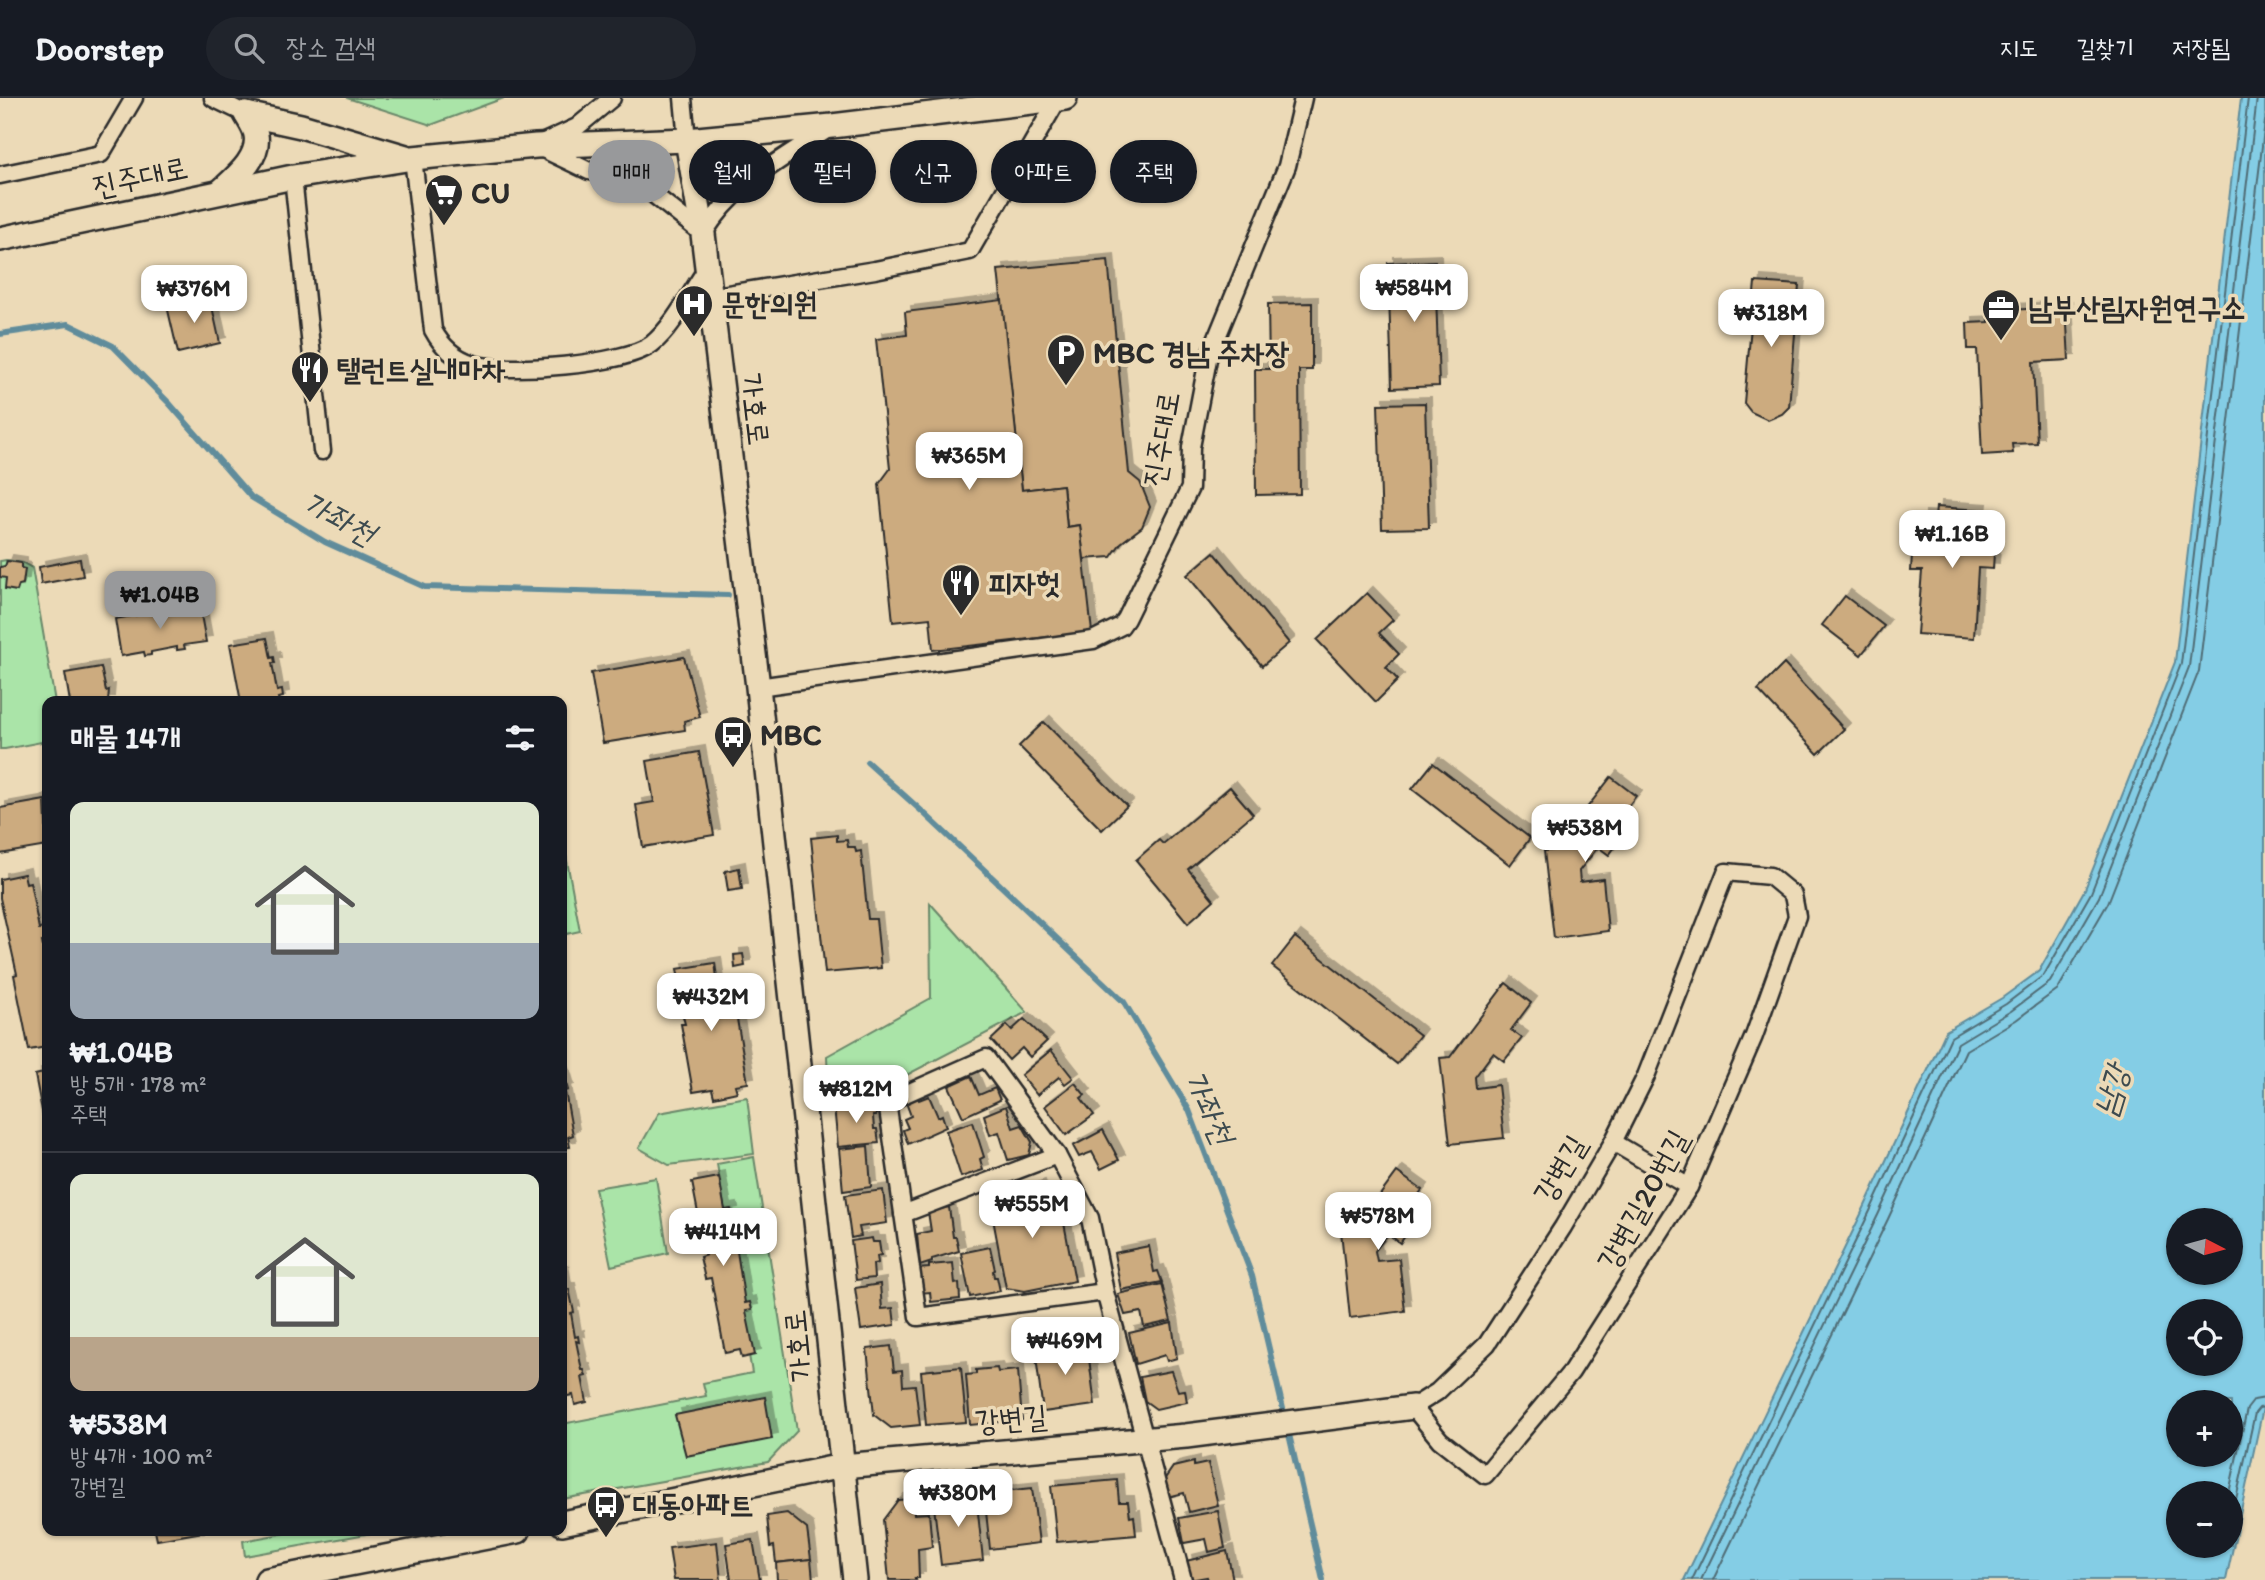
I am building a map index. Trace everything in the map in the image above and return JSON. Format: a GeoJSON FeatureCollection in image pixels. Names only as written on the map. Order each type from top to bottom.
{"type":"FeatureCollection","features":[{"type":"Feature","properties":{"kind":"street"},"geometry":{"type":"LineString","coordinates":[[0,175],[101,154],[134,98]]}},
{"type":"Feature","properties":{"kind":"street"},"geometry":{"type":"LineString","coordinates":[[213,98],[246,114],[301,126],[413,158],[433,330],[443,348],[473,364],[511,368],[548,367],[606,360],[640,349],[651,344],[666,328],[706,270]]}},
{"type":"Feature","properties":{"kind":"street"},"geometry":{"type":"LineString","coordinates":[[536,145],[577,127],[612,98]]}},
{"type":"Feature","properties":{"kind":"street"},"geometry":{"type":"LineString","coordinates":[[683,98],[687,140]]}},
{"type":"Feature","properties":{"kind":"street","name":"진주대로"},"geometry":{"type":"LineString","coordinates":[[758,687],[1093,640],[1121,626],[1146,582],[1190,488],[1191,447],[1208,359],[1287,166],[1303,98]]}},
{"type":"Feature","properties":{"kind":"street"},"geometry":{"type":"LineString","coordinates":[[709,297],[875,270],[970,251],[1062,99]]}},
{"type":"Feature","properties":{"kind":"street","name":"진주대로"},"geometry":{"type":"LineString","coordinates":[[0,239],[293,177],[413,158],[536,145],[687,140],[1062,99]]}},
{"type":"Feature","properties":{"kind":"street"},"geometry":{"type":"LineString","coordinates":[[219,192],[244,170],[253,155],[256,136],[246,114]]}},
{"type":"Feature","properties":{"kind":"street"},"geometry":{"type":"LineString","coordinates":[[536,145],[589,171],[621,176],[648,190],[703,234],[714,216],[759,172],[832,126]]}},
{"type":"Feature","properties":{"kind":"street","name":"가호로"},"geometry":{"type":"LineString","coordinates":[[687,140],[703,234],[758,687],[855,1580]]}},
{"type":"Feature","properties":{"kind":"street"},"geometry":{"type":"LineString","coordinates":[[293,177],[322,451]]}},
{"type":"Feature","properties":{"kind":"street","name":"강변길"},"geometry":{"type":"LineString","coordinates":[[567,1522],[842,1466],[1186,1436],[1413,1407],[1437,1392],[1487,1344],[1563,1227],[1613,1142],[1646,1076],[1726,872]]}},
{"type":"Feature","properties":{"kind":"street","name":"강변길20번길"},"geometry":{"type":"LineString","coordinates":[[1413,1407],[1440,1440],[1485,1475],[1571,1372],[1689,1187],[1754,1036],[1797,916],[1793,895],[1770,876],[1726,872]]}},
{"type":"Feature","properties":{"kind":"street"},"geometry":{"type":"LineString","coordinates":[[1105,1292],[918,1317],[887,1102],[986,1058],[1057,1154],[1090,1218],[1105,1292],[1146,1440],[1178,1580]]}},
{"type":"Feature","properties":{"kind":"street"},"geometry":{"type":"LineString","coordinates":[[1613,1142],[1689,1187]]}},
{"type":"Feature","properties":{"kind":"street"},"geometry":{"type":"LineString","coordinates":[[903,1214],[1057,1154]]}},
{"type":"Feature","properties":{"kind":"street"},"geometry":{"type":"LineString","coordinates":[[267,1580],[493,1536]]}},
{"type":"Feature","properties":{"kind":"green space"},"geometry":{"type":"Polygon","coordinates":[[[347,98],[504,98],[431,125],[347,98]]]}},
{"type":"Feature","properties":{"kind":"green space"},"geometry":{"type":"Polygon","coordinates":[[[0,561],[23,563],[32,568],[54,696],[42,696],[42,742],[5,749],[0,749],[0,561]]]}},
{"type":"Feature","properties":{"kind":"green space"},"geometry":{"type":"Polygon","coordinates":[[[567,861],[580,931],[567,934],[567,861]]]}},
{"type":"Feature","properties":{"kind":"green space"},"geometry":{"type":"Polygon","coordinates":[[[930,903],[1027,1012],[876,1091],[829,1104],[827,1056],[931,998],[930,903]]]}},
{"type":"Feature","properties":{"kind":"green space"},"geometry":{"type":"Polygon","coordinates":[[[747,1097],[754,1154],[669,1165],[639,1148],[659,1113],[747,1097]]]}},
{"type":"Feature","properties":{"kind":"green space"},"geometry":{"type":"Polygon","coordinates":[[[754,1157],[797,1431],[768,1462],[567,1498],[567,1423],[706,1396],[703,1383],[752,1373],[717,1164],[754,1157]]]}},
{"type":"Feature","properties":{"kind":"green space"},"geometry":{"type":"Polygon","coordinates":[[[656,1178],[668,1253],[611,1266],[595,1188],[656,1178]]]}},
{"type":"Feature","properties":{"kind":"green space"},"geometry":{"type":"Polygon","coordinates":[[[270,1536],[355,1536],[245,1556],[243,1541],[270,1536]]]}},
{"type":"Feature","properties":{"kind":"water","name":"남강"},"geometry":{"type":"Polygon","coordinates":[[[2241,98],[2265,98],[2265,1399],[2243,1501],[2243,1481],[2166,1481],[2166,1558],[2231,1558],[2226,1580],[1684,1580],[1864,1208],[1946,1031],[2002,998],[2039,971],[2085,889],[2175,662],[2241,98]]]}},
{"type":"Feature","properties":{"kind":"building","name":"MBC 경남 주차장"},"geometry":{"type":"Polygon","coordinates":[[[1108,260],[1129,473],[1140,482],[1150,507],[1142,527],[1121,543],[1111,557],[1084,559],[1080,525],[1067,527],[1063,485],[1022,490],[998,270],[1108,260]]]}},
{"type":"Feature","properties":{"kind":"building"},"geometry":{"type":"Polygon","coordinates":[[[1435,261],[1439,386],[1392,388],[1388,263],[1435,261]]]}},
{"type":"Feature","properties":{"kind":"building"},"geometry":{"type":"Polygon","coordinates":[[[1755,282],[1799,285],[1789,407],[1782,414],[1768,420],[1751,412],[1744,403],[1755,282]]]}},
{"type":"Feature","properties":{"kind":"building"},"geometry":{"type":"Polygon","coordinates":[[[210,297],[220,343],[178,353],[167,306],[210,297]]]}},
{"type":"Feature","properties":{"kind":"building"},"geometry":{"type":"Polygon","coordinates":[[[1002,300],[1022,490],[1063,485],[1067,527],[1080,525],[1092,632],[933,650],[930,618],[893,622],[879,484],[890,469],[876,339],[907,335],[905,312],[1002,300]]]}},
{"type":"Feature","properties":{"kind":"building"},"geometry":{"type":"Polygon","coordinates":[[[1312,303],[1312,370],[1299,370],[1300,494],[1256,495],[1255,369],[1269,369],[1268,304],[1312,303]]]}},
{"type":"Feature","properties":{"kind":"building"},"geometry":{"type":"Polygon","coordinates":[[[2066,307],[2069,360],[2033,362],[2037,443],[2012,444],[2013,453],[1982,455],[1977,349],[1968,349],[1967,323],[1989,322],[1988,311],[2066,307]]]}},
{"type":"Feature","properties":{"kind":"building"},"geometry":{"type":"Polygon","coordinates":[[[1425,403],[1429,528],[1382,529],[1378,404],[1425,403]]]}},
{"type":"Feature","properties":{"kind":"building"},"geometry":{"type":"Polygon","coordinates":[[[1936,507],[1981,510],[1980,520],[1996,521],[1993,569],[1978,568],[1974,638],[1917,634],[1922,571],[1911,571],[1912,554],[1918,554],[1920,517],[1935,518],[1936,507]]]}},
{"type":"Feature","properties":{"kind":"building"},"geometry":{"type":"Polygon","coordinates":[[[1214,552],[1289,643],[1262,666],[1187,575],[1214,552]]]}},
{"type":"Feature","properties":{"kind":"building"},"geometry":{"type":"Polygon","coordinates":[[[80,559],[83,576],[41,584],[39,567],[80,559]]]}},
{"type":"Feature","properties":{"kind":"building"},"geometry":{"type":"Polygon","coordinates":[[[7,561],[21,563],[21,568],[25,569],[23,584],[19,585],[17,591],[5,589],[6,578],[0,577],[0,567],[5,566],[7,561]]]}},
{"type":"Feature","properties":{"kind":"building"},"geometry":{"type":"Polygon","coordinates":[[[1367,593],[1393,620],[1379,633],[1399,654],[1386,667],[1398,680],[1376,702],[1317,640],[1367,593]]]}},
{"type":"Feature","properties":{"kind":"building"},"geometry":{"type":"Polygon","coordinates":[[[1845,596],[1884,626],[1861,655],[1822,625],[1845,596]]]}},
{"type":"Feature","properties":{"kind":"building"},"geometry":{"type":"Polygon","coordinates":[[[199,604],[206,642],[184,645],[185,649],[177,650],[177,647],[151,652],[151,655],[145,656],[144,652],[121,656],[115,619],[199,604]]]}},
{"type":"Feature","properties":{"kind":"building"},"geometry":{"type":"Polygon","coordinates":[[[267,638],[271,658],[274,657],[275,663],[272,663],[277,691],[282,690],[283,696],[240,696],[230,644],[267,638]]]}},
{"type":"Feature","properties":{"kind":"building"},"geometry":{"type":"Polygon","coordinates":[[[684,657],[700,717],[684,721],[685,730],[603,743],[591,673],[684,657]]]}},
{"type":"Feature","properties":{"kind":"building"},"geometry":{"type":"Polygon","coordinates":[[[1784,664],[1844,729],[1818,754],[1758,690],[1784,664]]]}},
{"type":"Feature","properties":{"kind":"building"},"geometry":{"type":"Polygon","coordinates":[[[101,667],[108,696],[69,696],[65,673],[101,667]]]}},
{"type":"Feature","properties":{"kind":"building"},"geometry":{"type":"Polygon","coordinates":[[[1044,722],[1127,806],[1102,830],[1019,746],[1044,722]]]}},
{"type":"Feature","properties":{"kind":"building"},"geometry":{"type":"Polygon","coordinates":[[[699,752],[714,835],[643,847],[636,805],[654,802],[647,761],[699,752]]]}},
{"type":"Feature","properties":{"kind":"building"},"geometry":{"type":"Polygon","coordinates":[[[1433,763],[1530,838],[1510,865],[1412,789],[1433,763]]]}},
{"type":"Feature","properties":{"kind":"building"},"geometry":{"type":"Polygon","coordinates":[[[1611,777],[1636,796],[1615,823],[1626,832],[1609,855],[1598,847],[1579,871],[1580,882],[1603,879],[1608,931],[1554,938],[1544,851],[1554,850],[1611,777]]]}},
{"type":"Feature","properties":{"kind":"building"},"geometry":{"type":"Polygon","coordinates":[[[1230,787],[1253,814],[1188,869],[1214,900],[1188,923],[1136,860],[1159,840],[1163,844],[1230,787]]]}},
{"type":"Feature","properties":{"kind":"building"},"geometry":{"type":"Polygon","coordinates":[[[42,801],[42,847],[0,854],[0,808],[42,801]]]}},
{"type":"Feature","properties":{"kind":"building"},"geometry":{"type":"Polygon","coordinates":[[[837,835],[837,841],[847,840],[848,847],[855,847],[856,852],[861,851],[868,919],[876,919],[881,968],[825,973],[811,838],[837,835]]]}},
{"type":"Feature","properties":{"kind":"building"},"geometry":{"type":"Polygon","coordinates":[[[739,868],[742,889],[728,891],[725,871],[739,868]]]}},
{"type":"Feature","properties":{"kind":"building"},"geometry":{"type":"Polygon","coordinates":[[[24,874],[26,883],[30,882],[39,929],[42,928],[42,1048],[29,1050],[14,975],[17,974],[0,898],[0,879],[24,874]]]}},
{"type":"Feature","properties":{"kind":"building"},"geometry":{"type":"Polygon","coordinates":[[[1295,937],[1420,1035],[1397,1064],[1272,966],[1295,937]]]}},
{"type":"Feature","properties":{"kind":"building"},"geometry":{"type":"Polygon","coordinates":[[[743,954],[745,966],[735,968],[734,955],[743,954]]]}},
{"type":"Feature","properties":{"kind":"building"},"geometry":{"type":"Polygon","coordinates":[[[715,963],[719,992],[732,990],[748,1083],[735,1085],[737,1092],[714,1097],[712,1089],[693,1092],[681,1024],[685,1024],[682,1012],[688,1011],[686,1001],[683,1002],[677,969],[715,963]]]}},
{"type":"Feature","properties":{"kind":"building"},"geometry":{"type":"Polygon","coordinates":[[[1506,983],[1531,1003],[1511,1030],[1522,1038],[1504,1061],[1493,1053],[1475,1077],[1476,1088],[1498,1085],[1504,1138],[1450,1144],[1440,1058],[1450,1057],[1506,983]]]}},
{"type":"Feature","properties":{"kind":"building"},"geometry":{"type":"Polygon","coordinates":[[[1024,1019],[1047,1041],[1030,1057],[1022,1048],[1009,1060],[991,1040],[1007,1025],[1012,1030],[1024,1019]]]}},
{"type":"Feature","properties":{"kind":"building"},"geometry":{"type":"Polygon","coordinates":[[[1051,1050],[1073,1078],[1065,1084],[1059,1077],[1037,1095],[1021,1075],[1051,1050]]]}},
{"type":"Feature","properties":{"kind":"building"},"geometry":{"type":"Polygon","coordinates":[[[42,1073],[42,1111],[35,1075],[42,1073]]]}},
{"type":"Feature","properties":{"kind":"building"},"geometry":{"type":"Polygon","coordinates":[[[971,1076],[979,1095],[995,1088],[1000,1100],[963,1117],[949,1086],[971,1076]]]}},
{"type":"Feature","properties":{"kind":"building"},"geometry":{"type":"Polygon","coordinates":[[[1075,1083],[1085,1095],[1081,1098],[1094,1115],[1066,1135],[1045,1106],[1075,1083]]]}},
{"type":"Feature","properties":{"kind":"building"},"geometry":{"type":"Polygon","coordinates":[[[917,1095],[919,1100],[929,1096],[938,1117],[942,1115],[946,1127],[908,1144],[903,1130],[908,1128],[904,1119],[911,1116],[905,1100],[917,1095]]]}},
{"type":"Feature","properties":{"kind":"building"},"geometry":{"type":"Polygon","coordinates":[[[567,1102],[573,1135],[568,1137],[570,1147],[567,1147],[567,1102]]]}},
{"type":"Feature","properties":{"kind":"building"},"geometry":{"type":"Polygon","coordinates":[[[875,1102],[874,1129],[877,1129],[879,1143],[838,1147],[834,1106],[875,1102]]]}},
{"type":"Feature","properties":{"kind":"building"},"geometry":{"type":"Polygon","coordinates":[[[1006,1106],[1013,1128],[1022,1125],[1032,1142],[1029,1155],[1008,1160],[999,1132],[990,1135],[984,1115],[1006,1106]]]}},
{"type":"Feature","properties":{"kind":"building"},"geometry":{"type":"Polygon","coordinates":[[[973,1122],[984,1157],[980,1159],[983,1170],[961,1177],[946,1131],[973,1122]]]}},
{"type":"Feature","properties":{"kind":"building"},"geometry":{"type":"Polygon","coordinates":[[[1103,1130],[1119,1160],[1101,1169],[1092,1152],[1079,1157],[1073,1146],[1103,1130]]]}},
{"type":"Feature","properties":{"kind":"building"},"geometry":{"type":"Polygon","coordinates":[[[868,1146],[871,1187],[843,1191],[839,1149],[868,1146]]]}},
{"type":"Feature","properties":{"kind":"building"},"geometry":{"type":"Polygon","coordinates":[[[1397,1172],[1422,1190],[1406,1212],[1417,1220],[1400,1243],[1388,1234],[1375,1251],[1377,1261],[1399,1259],[1405,1311],[1350,1318],[1341,1231],[1354,1230],[1397,1172]]]}},
{"type":"Feature","properties":{"kind":"building"},"geometry":{"type":"Polygon","coordinates":[[[719,1177],[725,1210],[731,1209],[732,1213],[727,1214],[734,1251],[737,1251],[745,1303],[750,1302],[752,1310],[746,1311],[755,1355],[742,1358],[740,1350],[725,1353],[711,1278],[705,1279],[700,1257],[706,1255],[692,1182],[719,1177]]]}},
{"type":"Feature","properties":{"kind":"building"},"geometry":{"type":"Polygon","coordinates":[[[1039,1186],[1042,1195],[1058,1191],[1075,1281],[1025,1291],[1006,1288],[990,1203],[1039,1186]]]}},
{"type":"Feature","properties":{"kind":"building"},"geometry":{"type":"Polygon","coordinates":[[[883,1190],[887,1223],[859,1227],[861,1236],[851,1238],[845,1195],[883,1190]]]}},
{"type":"Feature","properties":{"kind":"building"},"geometry":{"type":"Polygon","coordinates":[[[949,1207],[953,1237],[956,1237],[959,1251],[932,1259],[932,1262],[920,1266],[917,1234],[931,1231],[928,1212],[949,1207]]]}},
{"type":"Feature","properties":{"kind":"building"},"geometry":{"type":"Polygon","coordinates":[[[872,1238],[873,1242],[879,1242],[881,1255],[877,1256],[878,1263],[873,1264],[874,1278],[856,1280],[851,1241],[872,1238]]]}},
{"type":"Feature","properties":{"kind":"building"},"geometry":{"type":"Polygon","coordinates":[[[1149,1246],[1154,1272],[1158,1271],[1162,1282],[1121,1290],[1114,1253],[1149,1246]]]}},
{"type":"Feature","properties":{"kind":"building"},"geometry":{"type":"Polygon","coordinates":[[[990,1247],[994,1277],[997,1277],[1000,1291],[970,1297],[961,1253],[990,1247]]]}},
{"type":"Feature","properties":{"kind":"building"},"geometry":{"type":"Polygon","coordinates":[[[953,1263],[960,1299],[931,1302],[930,1292],[920,1293],[916,1269],[953,1263]]]}},
{"type":"Feature","properties":{"kind":"building"},"geometry":{"type":"Polygon","coordinates":[[[880,1284],[882,1309],[893,1308],[895,1325],[861,1330],[855,1288],[880,1284]]]}},
{"type":"Feature","properties":{"kind":"building"},"geometry":{"type":"Polygon","coordinates":[[[1162,1284],[1171,1321],[1144,1327],[1141,1312],[1125,1315],[1118,1294],[1162,1284]]]}},
{"type":"Feature","properties":{"kind":"building"},"geometry":{"type":"Polygon","coordinates":[[[567,1289],[574,1312],[571,1313],[575,1337],[578,1336],[579,1342],[576,1341],[582,1370],[586,1376],[582,1377],[587,1402],[575,1405],[573,1395],[567,1396],[567,1289]]]}},
{"type":"Feature","properties":{"kind":"building"},"geometry":{"type":"Polygon","coordinates":[[[1172,1323],[1177,1358],[1167,1361],[1165,1355],[1136,1364],[1129,1333],[1172,1323]]]}},
{"type":"Feature","properties":{"kind":"building"},"geometry":{"type":"Polygon","coordinates":[[[1087,1343],[1095,1405],[1043,1412],[1035,1349],[1087,1343]]]}},
{"type":"Feature","properties":{"kind":"building"},"geometry":{"type":"Polygon","coordinates":[[[891,1346],[894,1371],[902,1370],[903,1386],[915,1385],[920,1425],[891,1428],[874,1415],[867,1349],[891,1346]]]}},
{"type":"Feature","properties":{"kind":"building"},"geometry":{"type":"Polygon","coordinates":[[[961,1367],[966,1422],[926,1425],[921,1371],[961,1367]]]}},
{"type":"Feature","properties":{"kind":"building"},"geometry":{"type":"Polygon","coordinates":[[[997,1368],[998,1372],[1018,1370],[1022,1420],[970,1425],[966,1375],[976,1374],[976,1370],[997,1368]]]}},
{"type":"Feature","properties":{"kind":"building"},"geometry":{"type":"Polygon","coordinates":[[[1171,1371],[1178,1391],[1185,1390],[1187,1402],[1156,1409],[1145,1401],[1140,1377],[1171,1371]]]}},
{"type":"Feature","properties":{"kind":"building"},"geometry":{"type":"Polygon","coordinates":[[[765,1397],[772,1439],[686,1456],[675,1415],[765,1397]]]}},
{"type":"Feature","properties":{"kind":"building"},"geometry":{"type":"Polygon","coordinates":[[[1194,1462],[1194,1466],[1208,1463],[1218,1505],[1189,1512],[1184,1493],[1168,1497],[1164,1480],[1173,1467],[1194,1462]]]}},
{"type":"Feature","properties":{"kind":"building"},"geometry":{"type":"Polygon","coordinates":[[[1117,1480],[1119,1502],[1128,1502],[1130,1517],[1134,1516],[1136,1535],[1057,1542],[1051,1486],[1117,1480]]]}},
{"type":"Feature","properties":{"kind":"building"},"geometry":{"type":"Polygon","coordinates":[[[1032,1488],[1039,1543],[990,1549],[984,1493],[1032,1488]]]}},
{"type":"Feature","properties":{"kind":"building"},"geometry":{"type":"Polygon","coordinates":[[[976,1494],[983,1560],[941,1565],[933,1498],[976,1494]]]}},
{"type":"Feature","properties":{"kind":"building"},"geometry":{"type":"Polygon","coordinates":[[[913,1499],[914,1514],[929,1513],[932,1547],[918,1549],[919,1578],[889,1580],[883,1520],[898,1500],[913,1499]]]}},
{"type":"Feature","properties":{"kind":"building"},"geometry":{"type":"Polygon","coordinates":[[[1218,1511],[1225,1548],[1209,1552],[1206,1539],[1184,1543],[1179,1518],[1218,1511]]]}},
{"type":"Feature","properties":{"kind":"building"},"geometry":{"type":"Polygon","coordinates":[[[787,1513],[807,1529],[811,1559],[776,1563],[774,1546],[770,1547],[767,1516],[787,1513]]]}},
{"type":"Feature","properties":{"kind":"building"},"geometry":{"type":"Polygon","coordinates":[[[156,1536],[180,1536],[157,1540],[156,1536]]]}},
{"type":"Feature","properties":{"kind":"building"},"geometry":{"type":"Polygon","coordinates":[[[753,1540],[760,1580],[731,1580],[726,1544],[753,1540]]]}},
{"type":"Feature","properties":{"kind":"building"},"geometry":{"type":"Polygon","coordinates":[[[717,1542],[721,1580],[674,1580],[669,1548],[717,1542]]]}},
{"type":"Feature","properties":{"kind":"building"},"geometry":{"type":"Polygon","coordinates":[[[1227,1551],[1233,1580],[1208,1580],[1207,1577],[1190,1580],[1186,1561],[1227,1551]]]}},
{"type":"Feature","properties":{"kind":"building"},"geometry":{"type":"Polygon","coordinates":[[[811,1559],[813,1580],[777,1580],[776,1563],[811,1559]]]}},
{"type":"Feature","properties":{"kind":"waterway","name":"가좌천"},"geometry":{"type":"LineString","coordinates":[[0,334],[68,324],[113,346],[169,403],[251,497],[325,542],[425,587],[728,595]]}},
{"type":"Feature","properties":{"kind":"waterway","name":"가좌천"},"geometry":{"type":"LineString","coordinates":[[867,762],[1124,1002],[1189,1110],[1252,1276],[1323,1580]]}},
{"type":"Feature","properties":{"kind":"place","name":"CU"},"geometry":{"type":"Point","coordinates":[444,227]}},
{"type":"Feature","properties":{"kind":"place","name":"문한의원"},"geometry":{"type":"Point","coordinates":[694,338]}},
{"type":"Feature","properties":{"kind":"place","name":"남부산림자원연구소"},"geometry":{"type":"Point","coordinates":[2001,342]}},
{"type":"Feature","properties":{"kind":"place","name":"MBC 경남 주차장"},"geometry":{"type":"Point","coordinates":[1066,387]}},
{"type":"Feature","properties":{"kind":"place","name":"탤런트실내마차"},"geometry":{"type":"Point","coordinates":[310,404]}},
{"type":"Feature","properties":{"kind":"place","name":"피자헛"},"geometry":{"type":"Point","coordinates":[961,617]}},
{"type":"Feature","properties":{"kind":"place","name":"MBC"},"geometry":{"type":"Point","coordinates":[733,769]}},
{"type":"Feature","properties":{"kind":"place","name":"대동아파트"},"geometry":{"type":"Point","coordinates":[606,1539]}}]}
